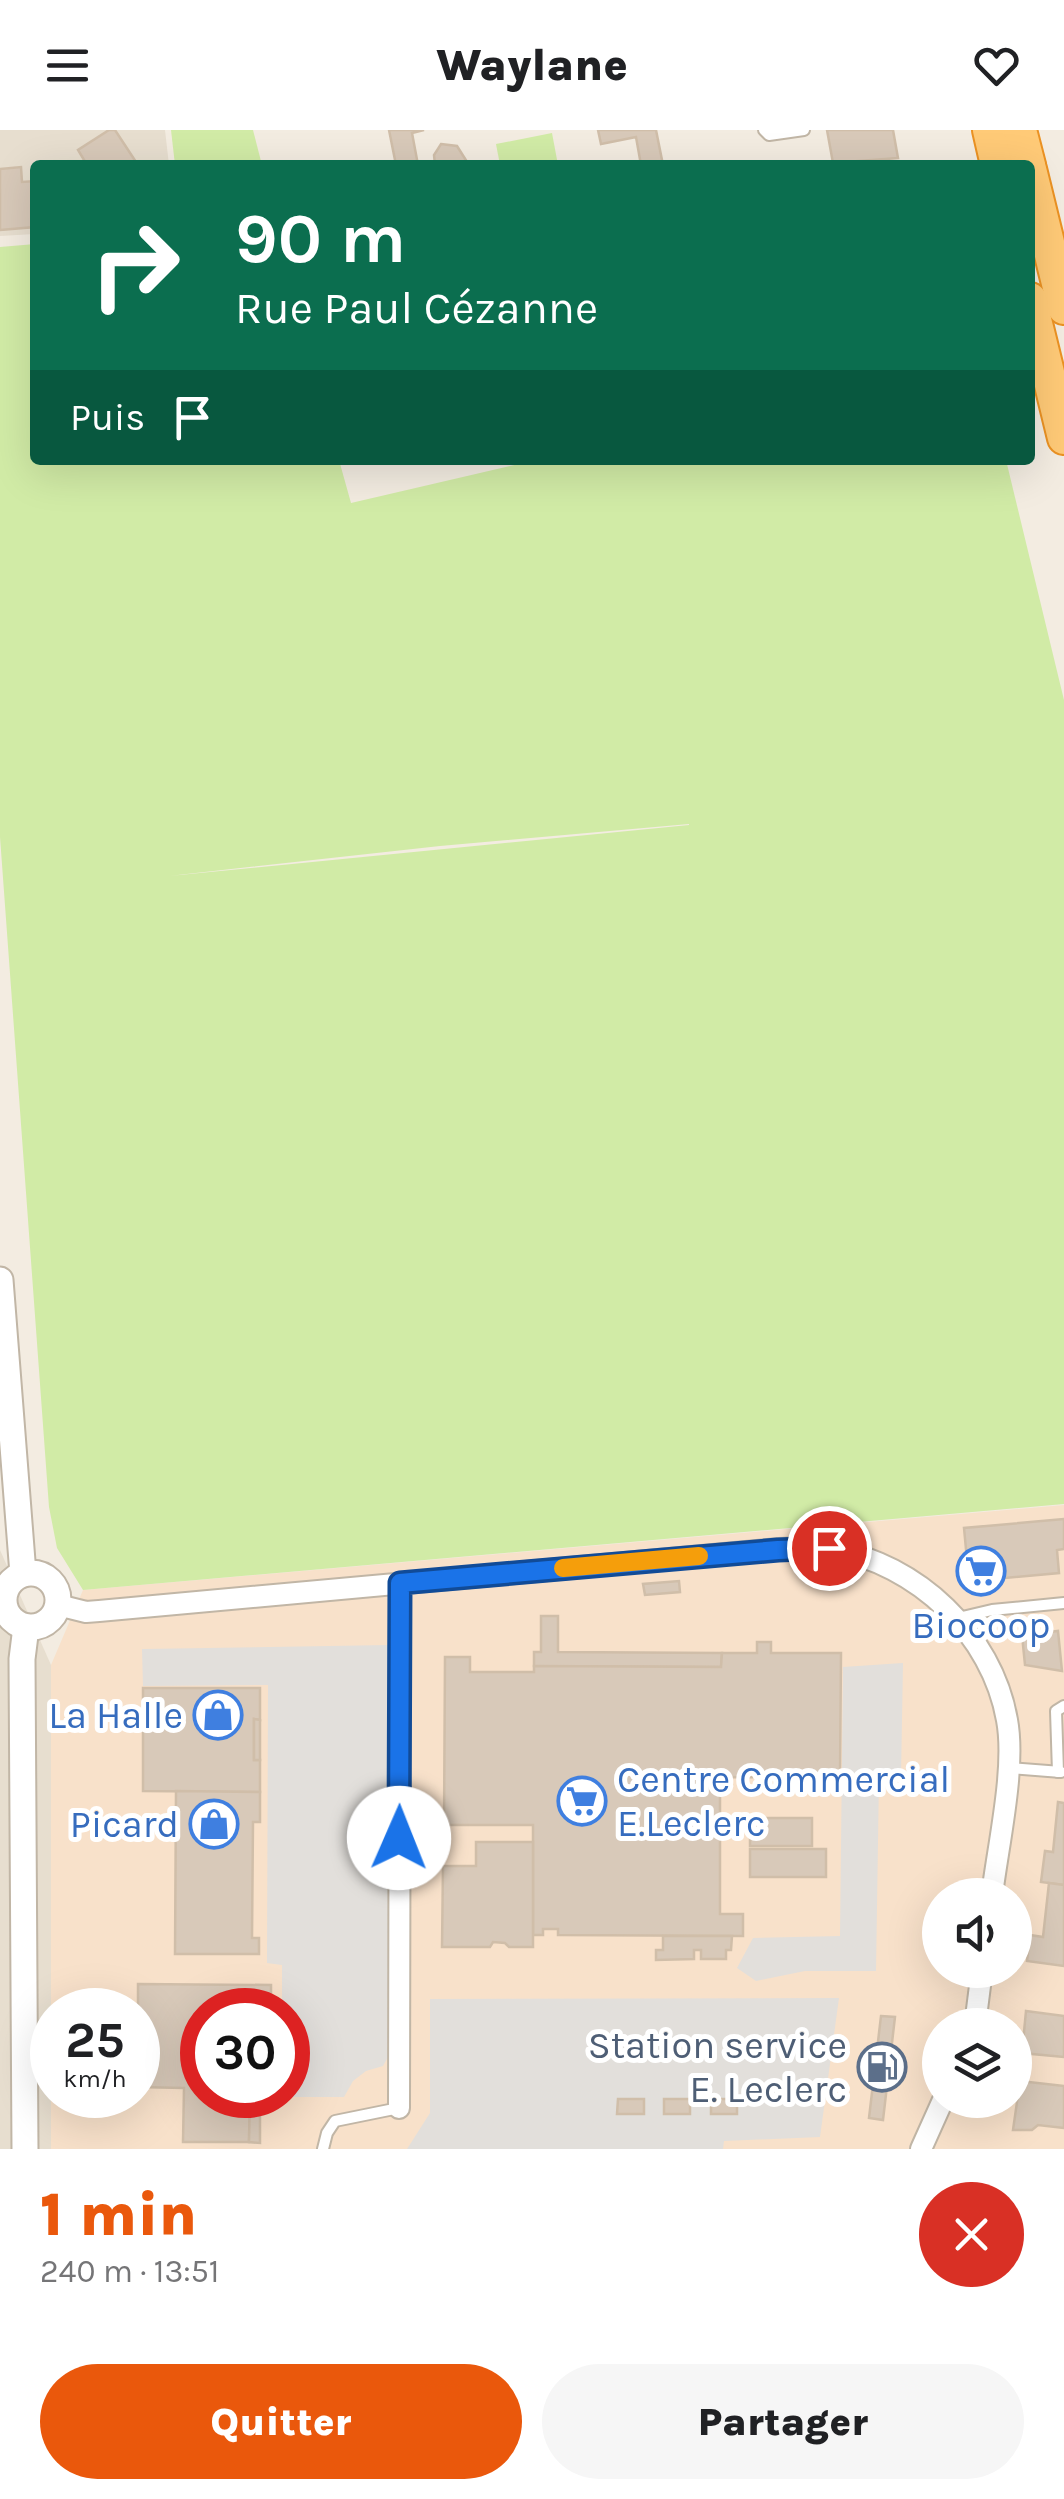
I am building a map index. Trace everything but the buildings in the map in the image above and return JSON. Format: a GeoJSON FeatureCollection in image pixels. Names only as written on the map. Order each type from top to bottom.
{"type":"FeatureCollection","features":[{"type":"Feature","properties":{"kind":"highway"},"geometry":{"type":"LineString","coordinates":[[989,130],[996,160]]}},
{"type":"Feature","properties":{"kind":"highway"},"geometry":{"type":"LineString","coordinates":[[1020,130],[1028,160]]}},
{"type":"Feature","properties":{"kind":"highway"},"geometry":{"type":"LineString","coordinates":[[1035,188],[1064,308]]}},
{"type":"Feature","properties":{"kind":"highway"},"geometry":{"type":"LineString","coordinates":[[1035,319],[1064,438]]}},
{"type":"Feature","properties":{"kind":"street"},"geometry":{"type":"LineString","coordinates":[[0,1280],[9,1585],[6,1610],[26,1627],[43,1625],[58,1605],[55,1587],[32,1573],[9,1585]]}},
{"type":"Feature","properties":{"kind":"street"},"geometry":{"type":"LineString","coordinates":[[58,1605],[99,1611],[759,1551],[829,1548],[881,1562],[917,1584],[956,1618],[984,1657],[998,1690],[1008,1722],[1008,1768],[994,1878]]}},
{"type":"Feature","properties":{"kind":"street"},"geometry":{"type":"LineString","coordinates":[[398,2108],[400,1583]]}},
{"type":"Feature","properties":{"kind":"street"},"geometry":{"type":"LineString","coordinates":[[25,2149],[22,1659],[26,1627]]}},
{"type":"Feature","properties":{"kind":"street"},"geometry":{"type":"LineString","coordinates":[[921,2149],[936,2118]]}},
{"type":"Feature","properties":{"kind":"lane"},"geometry":{"type":"LineString","coordinates":[[764,130],[769,135],[804,130]]}},
{"type":"Feature","properties":{"kind":"lane"},"geometry":{"type":"LineString","coordinates":[[956,1618],[1064,1603]]}},
{"type":"Feature","properties":{"kind":"lane"},"geometry":{"type":"LineString","coordinates":[[1008,1768],[1061,1772],[1056,1711],[1064,1706]]}},
{"type":"Feature","properties":{"kind":"lane"},"geometry":{"type":"LineString","coordinates":[[324,2149],[334,2120],[398,2108]]}},
{"type":"Feature","properties":{"kind":"shaded area"},"geometry":{"type":"Polygon","coordinates":[[[0,130],[165,130],[168,160],[30,160],[30,234],[0,236],[0,130]]]}},
{"type":"Feature","properties":{"kind":"shaded area"},"geometry":{"type":"Polygon","coordinates":[[[1064,1505],[1064,2149],[51,2149],[51,2118],[160,2118],[160,1988],[51,1988],[51,1665],[83,1590],[1064,1505]]]}},
{"type":"Feature","properties":{"kind":"shaded area"},"geometry":{"type":"Polygon","coordinates":[[[0,1550],[51,1665],[51,1988],[30,1988],[30,2118],[51,2118],[51,2149],[0,2149],[0,1550]]]}},
{"type":"Feature","properties":{"kind":"shaded area"},"geometry":{"type":"Polygon","coordinates":[[[390,1645],[388,2057],[383,2066],[366,2071],[353,2081],[344,2097],[310,2097],[310,1988],[282,1988],[282,1965],[267,1963],[268,1685],[143,1686],[142,1649],[390,1645]]]}},
{"type":"Feature","properties":{"kind":"shaded area"},"geometry":{"type":"Polygon","coordinates":[[[903,1663],[901,1776],[879,1778],[876,1971],[805,1971],[756,1981],[737,1968],[753,1938],[840,1936],[843,1667],[903,1663]]]}},
{"type":"Feature","properties":{"kind":"shaded area"},"geometry":{"type":"Polygon","coordinates":[[[839,1998],[820,2137],[724,2141],[723,2149],[407,2149],[430,2113],[430,1999],[839,1998]]]}},
{"type":"Feature","properties":{"kind":"green space"},"geometry":{"type":"Polygon","coordinates":[[[171,130],[253,130],[261,160],[174,160],[171,130]]]}},
{"type":"Feature","properties":{"kind":"green space"},"geometry":{"type":"Polygon","coordinates":[[[552,133],[557,160],[499,160],[496,144],[552,133]]]}},
{"type":"Feature","properties":{"kind":"green space"},"geometry":{"type":"Polygon","coordinates":[[[30,244],[30,465],[340,465],[351,503],[514,465],[1007,465],[1064,700],[1064,1504],[83,1590],[57,1548],[49,1507],[0,837],[0,247],[30,244]],[[689,824],[440,846],[169,876],[689,825],[689,824]]]}},
{"type":"Feature","properties":{"kind":"slow traffic"},"geometry":{"type":"LineString","coordinates":[[563,1568],[699,1556]]}},
{"type":"Feature","properties":{"kind":"place","name":"Biocoop"},"geometry":{"type":"Point","coordinates":[981,1571]}},
{"type":"Feature","properties":{"kind":"place","name":"La Halle"},"geometry":{"type":"Point","coordinates":[218,1715]}},
{"type":"Feature","properties":{"kind":"place","name":"Centre Commercial E.Leclerc"},"geometry":{"type":"Point","coordinates":[582,1801]}},
{"type":"Feature","properties":{"kind":"place","name":"Picard"},"geometry":{"type":"Point","coordinates":[214,1824]}},
{"type":"Feature","properties":{"kind":"place","name":"Station service E. Leclerc"},"geometry":{"type":"Point","coordinates":[882,2067]}},
{"type":"Feature","properties":{"kind":"route"},"geometry":{"type":"LineString","coordinates":[[399,1838],[400,1583],[829,1548]]}}]}
